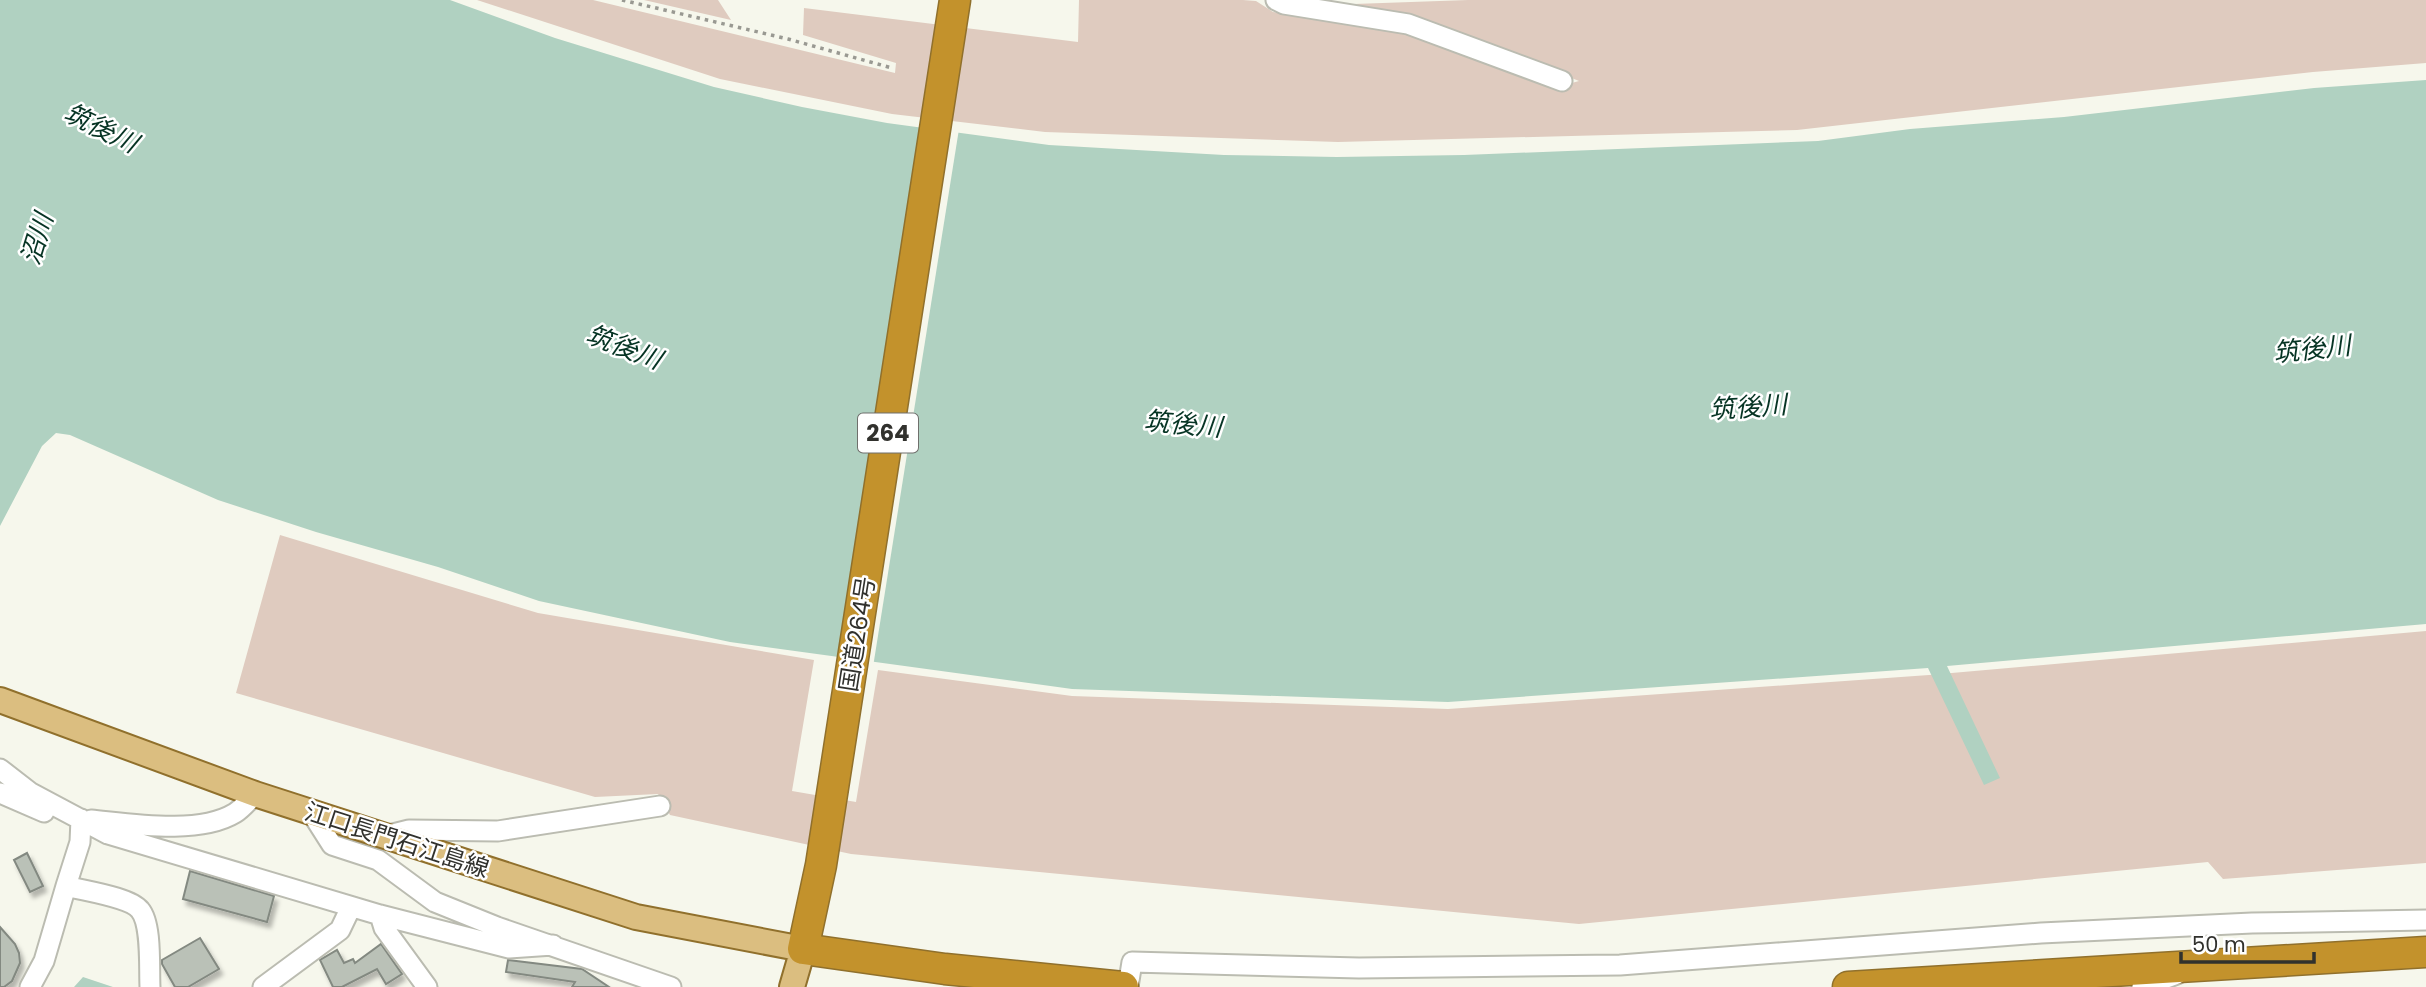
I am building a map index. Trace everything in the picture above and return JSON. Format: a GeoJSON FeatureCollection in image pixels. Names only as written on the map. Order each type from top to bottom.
{"type":"FeatureCollection","features":[{"type":"Feature","properties":{"kind":"highway","name":"国道264号"},"geometry":{"type":"LineString","coordinates":[[803,949],[821,865],[955,0]]}},
{"type":"Feature","properties":{"kind":"highway"},"geometry":{"type":"LineString","coordinates":[[803,949],[945,969],[1123,987]]}},
{"type":"Feature","properties":{"kind":"highway"},"geometry":{"type":"LineString","coordinates":[[1848,987],[2426,952]]}},
{"type":"Feature","properties":{"kind":"main road","name":"江口長門石江島線"},"geometry":{"type":"LineString","coordinates":[[0,700],[255,794],[636,917],[803,949]]}},
{"type":"Feature","properties":{"kind":"main road"},"geometry":{"type":"LineString","coordinates":[[792,987],[803,949]]}},
{"type":"Feature","properties":{"kind":"street"},"geometry":{"type":"LineString","coordinates":[[1276,0],[1284,4],[1408,24],[1562,81]]}},
{"type":"Feature","properties":{"kind":"street"},"geometry":{"type":"LineString","coordinates":[[0,769],[30,793],[108,834],[351,907],[509,948],[553,946]]}},
{"type":"Feature","properties":{"kind":"street"},"geometry":{"type":"LineString","coordinates":[[0,793],[38,811],[81,819],[192,826],[216,822],[237,812],[255,794]]}},
{"type":"Feature","properties":{"kind":"street"},"geometry":{"type":"LineString","coordinates":[[385,836],[409,830],[498,831],[660,806]]}},
{"type":"Feature","properties":{"kind":"street"},"geometry":{"type":"LineString","coordinates":[[311,812],[332,845],[378,860],[435,902],[496,927],[671,987]]}},
{"type":"Feature","properties":{"kind":"street"},"geometry":{"type":"LineString","coordinates":[[30,987],[44,961],[80,842],[81,819]]}},
{"type":"Feature","properties":{"kind":"street"},"geometry":{"type":"LineString","coordinates":[[66,886],[133,904],[142,911],[147,925],[150,987]]}},
{"type":"Feature","properties":{"kind":"street"},"geometry":{"type":"LineString","coordinates":[[263,987],[340,930],[351,907]]}},
{"type":"Feature","properties":{"kind":"street"},"geometry":{"type":"LineString","coordinates":[[380,915],[384,928],[427,987]]}},
{"type":"Feature","properties":{"kind":"street"},"geometry":{"type":"LineString","coordinates":[[1128,987],[1132,962],[1359,968],[1620,965],[2041,933],[2252,923],[2426,920]]}},
{"type":"Feature","properties":{"kind":"street"},"geometry":{"type":"LineString","coordinates":[[2143,987],[2176,975],[2193,965]]}},
{"type":"Feature","properties":{"kind":"path"},"geometry":{"type":"LineString","coordinates":[[622,0],[788,39],[892,68]]}},
{"type":"Feature","properties":{"kind":"shaded area"},"geometry":{"type":"Polygon","coordinates":[[[477,0],[593,0],[895,73],[896,63],[803,35],[804,8],[1078,42],[1079,0],[1256,1],[1273,12],[1389,28],[1561,86],[1579,81],[1440,28],[1354,4],[1468,0],[2426,0],[2426,63],[2313,72],[1797,130],[1338,142],[1045,132],[892,114],[720,79],[477,0]]]}},
{"type":"Feature","properties":{"kind":"shaded area"},"geometry":{"type":"Polygon","coordinates":[[[644,0],[718,0],[731,20],[644,0]]]}},
{"type":"Feature","properties":{"kind":"shaded area"},"geometry":{"type":"Polygon","coordinates":[[[280,535],[538,613],[814,660],[792,791],[856,802],[878,670],[1072,696],[1448,709],[1929,675],[2426,631],[2426,863],[2223,879],[2208,862],[1579,924],[851,854],[670,815],[658,794],[595,797],[236,693],[280,535]]]}},
{"type":"Feature","properties":{"kind":"water"},"geometry":{"type":"Polygon","coordinates":[[[0,0],[450,0],[555,38],[714,87],[802,107],[887,123],[1049,145],[1224,155],[1464,155],[1818,141],[1910,129],[2064,117],[2314,88],[2426,80],[2426,624],[1947,666],[2000,778],[1984,785],[1928,668],[1448,702],[1072,689],[730,642],[539,601],[438,567],[218,500],[70,435],[56,433],[42,446],[0,526],[0,0]]]}},
{"type":"Feature","properties":{"kind":"water"},"geometry":{"type":"Polygon","coordinates":[[[83,977],[113,987],[74,987],[83,977]]]}},
{"type":"Feature","properties":{"kind":"pier"},"geometry":{"type":"Polygon","coordinates":[[[928,125],[959,129],[873,667],[842,662],[928,125]]]}},
{"type":"Feature","properties":{"kind":"building"},"geometry":{"type":"Polygon","coordinates":[[[27,853],[43,886],[30,892],[14,860],[27,853]]]}},
{"type":"Feature","properties":{"kind":"building"},"geometry":{"type":"Polygon","coordinates":[[[190,871],[274,896],[267,922],[183,899],[190,871]]]}},
{"type":"Feature","properties":{"kind":"building"},"geometry":{"type":"Polygon","coordinates":[[[0,927],[15,944],[20,963],[12,981],[4,987],[0,987],[0,927]]]}},
{"type":"Feature","properties":{"kind":"building"},"geometry":{"type":"Polygon","coordinates":[[[200,938],[219,969],[188,987],[175,987],[162,960],[200,938]]]}},
{"type":"Feature","properties":{"kind":"building"},"geometry":{"type":"Polygon","coordinates":[[[381,944],[402,974],[386,984],[377,969],[342,987],[333,987],[320,960],[337,950],[344,963],[353,959],[355,963],[381,944]]]}},
{"type":"Feature","properties":{"kind":"building"},"geometry":{"type":"Polygon","coordinates":[[[508,960],[582,969],[609,987],[572,987],[575,982],[506,972],[508,960]]]}},
{"type":"Feature","properties":{"kind":"water label","name":"筑後川"},"geometry":{"type":"Point","coordinates":[101,128]}},
{"type":"Feature","properties":{"kind":"water label","name":"沼川"},"geometry":{"type":"Point","coordinates":[37,239]}},
{"type":"Feature","properties":{"kind":"water label","name":"筑後川"},"geometry":{"type":"Point","coordinates":[624,347]}},
{"type":"Feature","properties":{"kind":"water label","name":"筑後川"},"geometry":{"type":"Point","coordinates":[2312,349]}},
{"type":"Feature","properties":{"kind":"water label","name":"筑後川"},"geometry":{"type":"Point","coordinates":[1748,407]}},
{"type":"Feature","properties":{"kind":"water label","name":"筑後川"},"geometry":{"type":"Point","coordinates":[1183,424]}}]}
